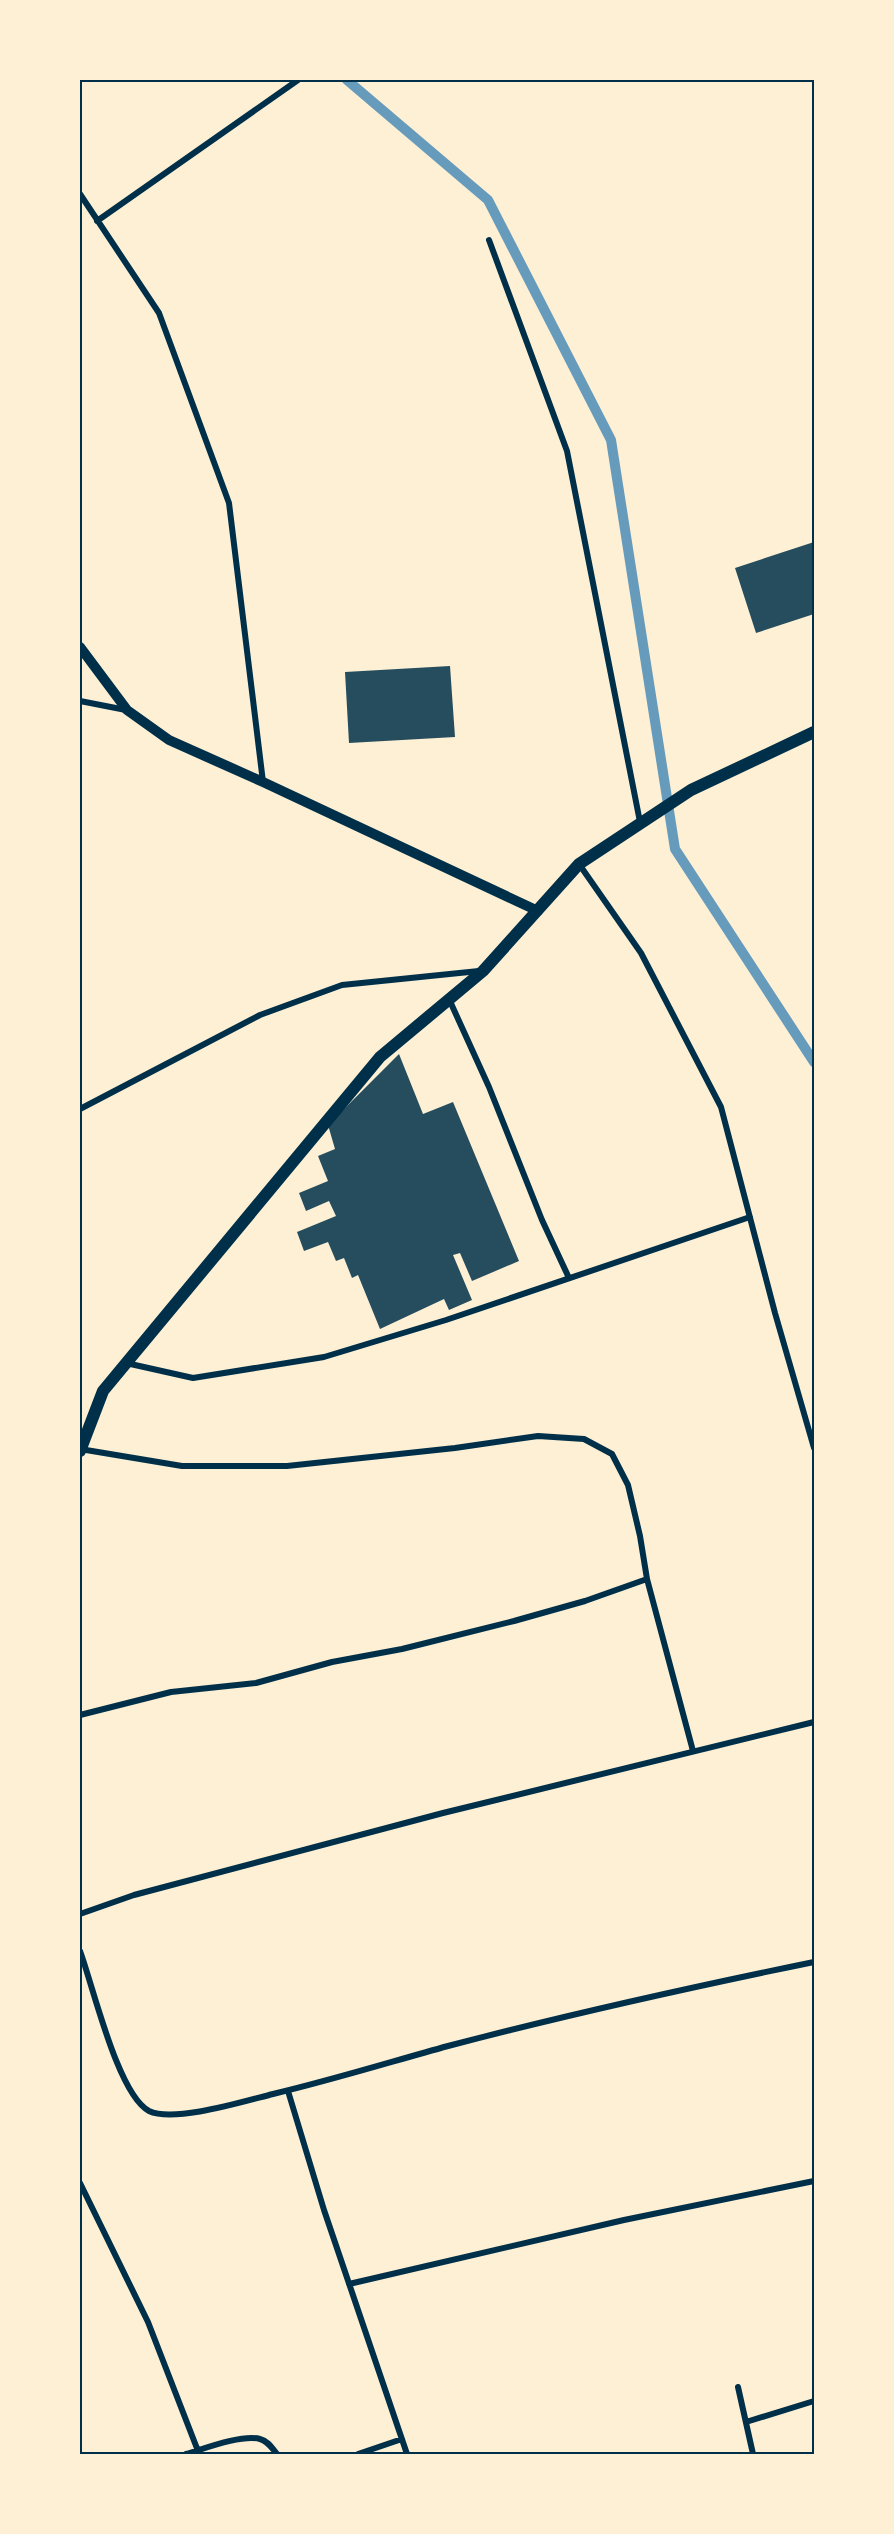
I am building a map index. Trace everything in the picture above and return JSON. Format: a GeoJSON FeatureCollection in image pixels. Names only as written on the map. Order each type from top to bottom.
{"type":"FeatureCollection","features":[{"type":"Feature","properties":{"kind":"main road"},"geometry":{"type":"LineString","coordinates":[[80,1450],[103,1391],[381,1057],[483,971],[579,864],[691,790],[814,732]]}},
{"type":"Feature","properties":{"kind":"street"},"geometry":{"type":"LineString","coordinates":[[97,221],[298,80]]}},
{"type":"Feature","properties":{"kind":"street"},"geometry":{"type":"LineString","coordinates":[[80,194],[159,313],[229,503],[263,782]]}},
{"type":"Feature","properties":{"kind":"street"},"geometry":{"type":"LineString","coordinates":[[489,240],[567,451],[640,822]]}},
{"type":"Feature","properties":{"kind":"street"},"geometry":{"type":"LineString","coordinates":[[80,647],[127,710],[169,740],[538,911]]}},
{"type":"Feature","properties":{"kind":"street"},"geometry":{"type":"LineString","coordinates":[[80,701],[127,710]]}},
{"type":"Feature","properties":{"kind":"street"},"geometry":{"type":"LineString","coordinates":[[579,864],[641,953],[722,1107],[814,1448]]}},
{"type":"Feature","properties":{"kind":"street"},"geometry":{"type":"LineString","coordinates":[[80,1109],[260,1015],[342,985],[483,971]]}},
{"type":"Feature","properties":{"kind":"street"},"geometry":{"type":"LineString","coordinates":[[449,999],[489,1087],[542,1221],[569,1278]]}},
{"type":"Feature","properties":{"kind":"street"},"geometry":{"type":"LineString","coordinates":[[126,1363],[193,1378],[324,1357],[446,1320],[750,1217]]}},
{"type":"Feature","properties":{"kind":"street"},"geometry":{"type":"LineString","coordinates":[[80,1450],[182,1466],[287,1466],[455,1448],[538,1436],[584,1439],[612,1454],[628,1485],[647,1579],[693,1751]]}},
{"type":"Feature","properties":{"kind":"street"},"geometry":{"type":"LineString","coordinates":[[80,1715],[171,1692],[256,1683],[332,1662],[402,1649],[585,1601],[647,1579]]}},
{"type":"Feature","properties":{"kind":"street"},"geometry":{"type":"LineString","coordinates":[[80,1914],[145,1892],[443,1813],[814,1722]]}},
{"type":"Feature","properties":{"kind":"street"},"geometry":{"type":"LineString","coordinates":[[80,1951],[115,2058],[130,2091],[149,2111],[183,2115],[288,2091],[448,2046],[644,1997],[814,1962]]}},
{"type":"Feature","properties":{"kind":"street"},"geometry":{"type":"LineString","coordinates":[[288,2091],[324,2210],[407,2454]]}},
{"type":"Feature","properties":{"kind":"street"},"geometry":{"type":"LineString","coordinates":[[350,2284],[624,2220],[814,2181]]}},
{"type":"Feature","properties":{"kind":"street"},"geometry":{"type":"LineString","coordinates":[[80,2183],[148,2322],[198,2451]]}},
{"type":"Feature","properties":{"kind":"street"},"geometry":{"type":"LineString","coordinates":[[738,2387],[753,2454]]}},
{"type":"Feature","properties":{"kind":"street"},"geometry":{"type":"LineString","coordinates":[[746,2422],[814,2401]]}},
{"type":"Feature","properties":{"kind":"street"},"geometry":{"type":"LineString","coordinates":[[186,2454],[241,2439],[258,2438],[269,2444],[277,2454]]}},
{"type":"Feature","properties":{"kind":"street"},"geometry":{"type":"LineString","coordinates":[[358,2454],[402,2439]]}},
{"type":"Feature","properties":{"kind":"building"},"geometry":{"type":"Polygon","coordinates":[[[814,542],[814,614],[756,633],[735,568],[814,542]]]}},
{"type":"Feature","properties":{"kind":"building"},"geometry":{"type":"Polygon","coordinates":[[[450,666],[455,737],[349,743],[345,672],[450,666]]]}},
{"type":"Feature","properties":{"kind":"building"},"geometry":{"type":"Polygon","coordinates":[[[399,1054],[423,1114],[453,1102],[519,1261],[472,1281],[460,1253],[453,1255],[472,1300],[449,1310],[444,1299],[380,1329],[358,1275],[352,1278],[344,1258],[336,1261],[328,1242],[304,1251],[297,1232],[336,1216],[329,1201],[306,1211],[299,1193],[328,1181],[318,1156],[335,1149],[328,1125],[399,1054]]]}},
{"type":"Feature","properties":{"kind":"waterway"},"geometry":{"type":"LineString","coordinates":[[347,80],[488,200],[611,440],[675,849],[814,1062]]}}]}
